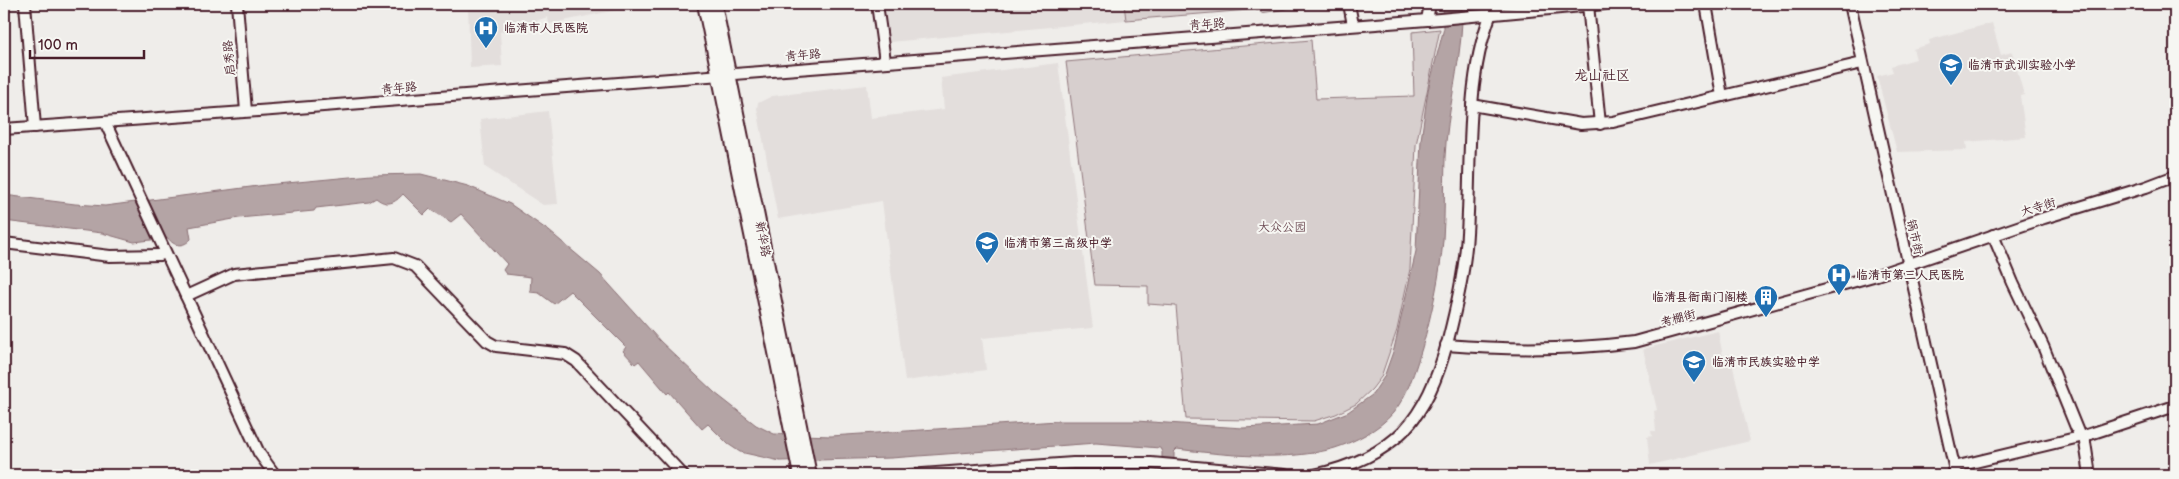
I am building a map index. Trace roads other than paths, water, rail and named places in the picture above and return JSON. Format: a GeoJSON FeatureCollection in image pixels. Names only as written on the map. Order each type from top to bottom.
{"type":"FeatureCollection","features":[{"type":"Feature","properties":{"kind":"main road","name":"新华路"},"geometry":{"type":"LineString","coordinates":[[704,4],[724,74]]}},
{"type":"Feature","properties":{"kind":"main road","name":"新华路"},"geometry":{"type":"LineString","coordinates":[[715,4],[724,74],[805,474]]}},
{"type":"Feature","properties":{"kind":"street"},"geometry":{"type":"LineString","coordinates":[[25,4],[35,127]]}},
{"type":"Feature","properties":{"kind":"street","name":"启秀路"},"geometry":{"type":"LineString","coordinates":[[237,4],[246,111]]}},
{"type":"Feature","properties":{"kind":"street"},"geometry":{"type":"LineString","coordinates":[[876,4],[885,61]]}},
{"type":"Feature","properties":{"kind":"street"},"geometry":{"type":"LineString","coordinates":[[1349,4],[1353,25]]}},
{"type":"Feature","properties":{"kind":"street"},"geometry":{"type":"LineString","coordinates":[[1427,20],[1430,4]]}},
{"type":"Feature","properties":{"kind":"street","name":"青年路"},"geometry":{"type":"LineString","coordinates":[[4,130],[1427,20],[1493,9],[1604,4]]}},
{"type":"Feature","properties":{"kind":"street"},"geometry":{"type":"LineString","coordinates":[[1706,4],[1722,96]]}},
{"type":"Feature","properties":{"kind":"street","name":"锅市街"},"geometry":{"type":"LineString","coordinates":[[1850,4],[1955,471]]}},
{"type":"Feature","properties":{"kind":"street"},"geometry":{"type":"LineString","coordinates":[[1588,5],[1600,124]]}},
{"type":"Feature","properties":{"kind":"street"},"geometry":{"type":"LineString","coordinates":[[1314,475],[1336,470],[1363,459],[1404,432],[1424,405],[1435,380],[1454,317],[1466,247],[1472,105],[1480,54],[1493,9]]}},
{"type":"Feature","properties":{"kind":"street"},"geometry":{"type":"LineString","coordinates":[[1472,105],[1581,124],[1600,124],[1862,63]]}},
{"type":"Feature","properties":{"kind":"street"},"geometry":{"type":"LineString","coordinates":[[102,122],[253,456],[266,475]]}},
{"type":"Feature","properties":{"kind":"street","name":"大寺街"},"geometry":{"type":"LineString","coordinates":[[1909,264],[2175,176]]}},
{"type":"Feature","properties":{"kind":"street"},"geometry":{"type":"LineString","coordinates":[[1993,235],[2082,436],[2090,475]]}},
{"type":"Feature","properties":{"kind":"street"},"geometry":{"type":"LineString","coordinates":[[4,243],[110,256],[160,250]]}},
{"type":"Feature","properties":{"kind":"street"},"geometry":{"type":"LineString","coordinates":[[160,250],[186,296],[259,453],[275,475]]}},
{"type":"Feature","properties":{"kind":"street"},"geometry":{"type":"LineString","coordinates":[[186,296],[234,274],[394,258],[409,263],[415,266],[487,341],[496,346],[564,354],[576,361],[683,475]]}},
{"type":"Feature","properties":{"kind":"street","name":"考棚街"},"geometry":{"type":"LineString","coordinates":[[1446,345],[1508,350],[1598,347],[1634,342],[1844,285],[1909,264]]}},
{"type":"Feature","properties":{"kind":"street"},"geometry":{"type":"LineString","coordinates":[[1955,471],[2082,436],[2175,406]]}},
{"type":"Feature","properties":{"kind":"street"},"geometry":{"type":"LineString","coordinates":[[909,475],[1073,463],[1151,463],[1285,475]]}},
{"type":"Feature","properties":{"kind":"place","name":"临清市人民医院"},"geometry":{"type":"Point","coordinates":[486,49]}},
{"type":"Feature","properties":{"kind":"place","name":"临清市武训实验小学"},"geometry":{"type":"Point","coordinates":[1951,86]}},
{"type":"Feature","properties":{"kind":"place","name":"临清市第三高级中学"},"geometry":{"type":"Point","coordinates":[987,264]}},
{"type":"Feature","properties":{"kind":"place","name":"临清市第三人民医院"},"geometry":{"type":"Point","coordinates":[1839,296]}},
{"type":"Feature","properties":{"kind":"place","name":"临清县衙南门阁楼"},"geometry":{"type":"Point","coordinates":[1766,318]}},
{"type":"Feature","properties":{"kind":"place","name":"临清市民族实验中学"},"geometry":{"type":"Point","coordinates":[1694,383]}},
{"type":"Feature","properties":{"kind":"district","name":"龙山社区"},"geometry":{"type":"Point","coordinates":[1602,75]}},
{"type":"Feature","properties":{"kind":"park label","name":"大众公园"},"geometry":{"type":"Point","coordinates":[1282,227]}}]}
